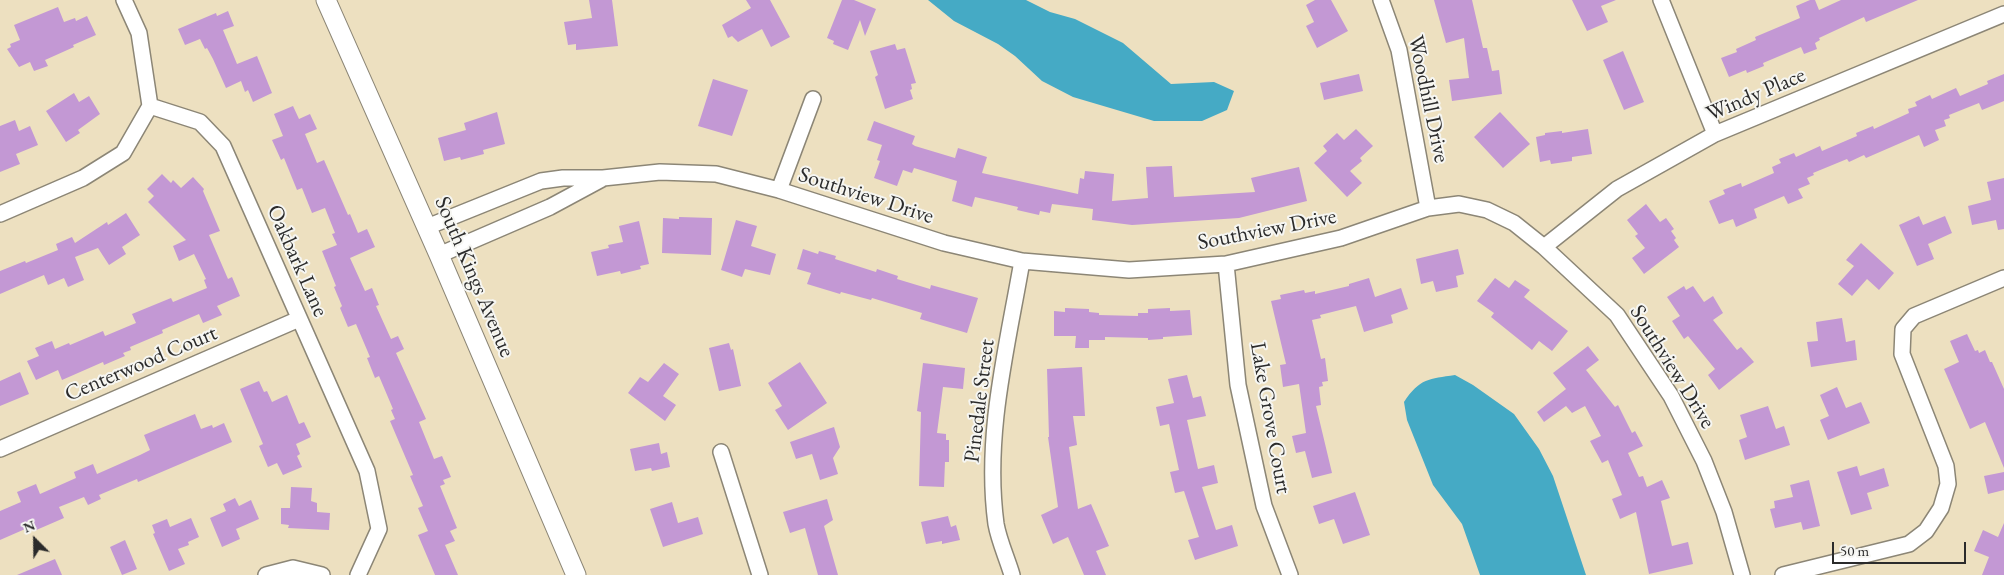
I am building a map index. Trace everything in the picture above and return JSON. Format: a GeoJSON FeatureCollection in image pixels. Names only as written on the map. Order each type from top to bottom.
{"type":"FeatureCollection","features":[{"type":"Feature","properties":{"kind":"street"},"geometry":{"type":"LineString","coordinates":[[0,214],[83,178],[123,153],[150,106],[139,33],[124,0]]}},
{"type":"Feature","properties":{"kind":"street","name":"South Kings Avenue"},"geometry":{"type":"LineString","coordinates":[[326,0],[427,227],[576,575]]}},
{"type":"Feature","properties":{"kind":"street","name":"Woodhill Drive"},"geometry":{"type":"LineString","coordinates":[[1381,0],[1399,50],[1428,208]]}},
{"type":"Feature","properties":{"kind":"street"},"geometry":{"type":"LineString","coordinates":[[1660,0],[1715,134]]}},
{"type":"Feature","properties":{"kind":"street","name":"Windy Place"},"geometry":{"type":"LineString","coordinates":[[1544,247],[1617,188],[1715,134],[2004,14]]}},
{"type":"Feature","properties":{"kind":"street"},"geometry":{"type":"LineString","coordinates":[[779,190],[813,99]]}},
{"type":"Feature","properties":{"kind":"street","name":"Oakbark Lane"},"geometry":{"type":"LineString","coordinates":[[150,106],[200,122],[223,146],[367,471],[379,529],[358,575]]}},
{"type":"Feature","properties":{"kind":"street","name":"Southview Drive"},"geometry":{"type":"LineString","coordinates":[[427,227],[541,181],[604,178],[660,172],[716,174],[779,190],[944,243],[1022,261],[1130,270],[1226,264],[1341,238],[1428,208],[1459,204],[1487,210],[1514,224],[1544,247],[1617,315],[1671,396],[1704,461],[1724,512],[1742,575]]}},
{"type":"Feature","properties":{"kind":"street","name":"Southview Drive"},"geometry":{"type":"LineString","coordinates":[[439,255],[550,207],[604,178]]}},
{"type":"Feature","properties":{"kind":"street","name":"Pinedale Street"},"geometry":{"type":"LineString","coordinates":[[1012,575],[997,526],[992,479],[994,418],[1022,261]]}},
{"type":"Feature","properties":{"kind":"street","name":"Lake Grove Court"},"geometry":{"type":"LineString","coordinates":[[1226,264],[1240,394],[1264,506],[1290,575]]}},
{"type":"Feature","properties":{"kind":"street"},"geometry":{"type":"LineString","coordinates":[[1783,575],[1909,544],[1926,531],[1941,508],[1948,484],[1946,466],[1902,354],[1903,329],[1914,316],[2004,278]]}},
{"type":"Feature","properties":{"kind":"street","name":"Centerwood Court"},"geometry":{"type":"LineString","coordinates":[[0,448],[299,319]]}},
{"type":"Feature","properties":{"kind":"street"},"geometry":{"type":"LineString","coordinates":[[721,452],[760,575]]}},
{"type":"Feature","properties":{"kind":"street"},"geometry":{"type":"LineString","coordinates":[[266,575],[293,568],[322,575]]}},
{"type":"Feature","properties":{"kind":"water"},"geometry":{"type":"Polygon","coordinates":[[[928,0],[1026,0],[1050,12],[1075,19],[1123,43],[1171,84],[1214,82],[1234,91],[1227,110],[1202,121],[1154,121],[1073,97],[1042,81],[1015,56],[998,44],[954,21],[928,0]]]}},
{"type":"Feature","properties":{"kind":"water"},"geometry":{"type":"Polygon","coordinates":[[[1455,375],[1473,385],[1514,414],[1539,449],[1553,476],[1586,575],[1480,575],[1462,524],[1433,485],[1407,420],[1404,402],[1420,384],[1432,379],[1455,375]]]}},
{"type":"Feature","properties":{"kind":"building"},"geometry":{"type":"Polygon","coordinates":[[[589,0],[612,0],[618,46],[576,50],[576,44],[568,45],[564,22],[592,18],[589,0]]]}},
{"type":"Feature","properties":{"kind":"building"},"geometry":{"type":"Polygon","coordinates":[[[746,0],[770,0],[790,37],[771,47],[762,29],[738,42],[732,36],[728,38],[722,25],[751,8],[746,0]]]}},
{"type":"Feature","properties":{"kind":"building"},"geometry":{"type":"Polygon","coordinates":[[[842,0],[854,0],[876,9],[865,36],[860,20],[848,50],[833,44],[834,41],[827,38],[842,0]]]}},
{"type":"Feature","properties":{"kind":"building"},"geometry":{"type":"Polygon","coordinates":[[[1315,0],[1331,0],[1348,31],[1317,48],[1306,26],[1314,22],[1306,5],[1315,0]]]}},
{"type":"Feature","properties":{"kind":"building"},"geometry":{"type":"Polygon","coordinates":[[[1434,0],[1472,0],[1483,48],[1487,48],[1492,71],[1499,70],[1502,94],[1452,101],[1449,80],[1469,78],[1464,38],[1446,43],[1434,0]]]}},
{"type":"Feature","properties":{"kind":"building"},"geometry":{"type":"Polygon","coordinates":[[[1572,0],[1616,0],[1601,6],[1608,22],[1587,31],[1572,0]]]}},
{"type":"Feature","properties":{"kind":"building"},"geometry":{"type":"Polygon","coordinates":[[[1810,0],[1815,0],[1819,10],[1841,0],[1918,0],[1866,22],[1864,17],[1819,38],[1820,40],[1815,43],[1817,49],[1804,54],[1801,47],[1763,63],[1764,66],[1747,73],[1746,70],[1729,77],[1721,58],[1737,52],[1736,49],[1756,40],[1755,37],[1800,18],[1796,6],[1810,0]]]}},
{"type":"Feature","properties":{"kind":"building"},"geometry":{"type":"Polygon","coordinates":[[[58,7],[64,22],[75,18],[76,21],[87,16],[96,35],[45,60],[48,66],[34,71],[30,62],[19,67],[7,49],[11,47],[10,44],[20,40],[14,25],[58,7]]]}},
{"type":"Feature","properties":{"kind":"building"},"geometry":{"type":"Polygon","coordinates":[[[228,11],[234,26],[223,30],[237,64],[257,56],[272,93],[253,102],[248,90],[245,92],[241,81],[226,88],[213,59],[200,39],[185,45],[178,29],[216,13],[217,16],[228,11]]]}},
{"type":"Feature","properties":{"kind":"building"},"geometry":{"type":"Polygon","coordinates":[[[895,44],[897,50],[905,48],[916,83],[911,84],[912,89],[910,90],[913,99],[885,109],[875,77],[878,75],[870,51],[895,44]]]}},
{"type":"Feature","properties":{"kind":"building"},"geometry":{"type":"Polygon","coordinates":[[[1623,51],[1644,102],[1624,110],[1603,60],[1623,51]]]}},
{"type":"Feature","properties":{"kind":"building"},"geometry":{"type":"Polygon","coordinates":[[[1359,74],[1363,91],[1324,100],[1320,83],[1359,74]]]}},
{"type":"Feature","properties":{"kind":"building"},"geometry":{"type":"Polygon","coordinates":[[[2004,74],[2004,101],[1982,110],[1979,103],[1949,115],[1950,118],[1944,120],[1946,126],[1935,130],[1939,140],[1924,147],[1919,135],[1866,158],[1864,155],[1849,162],[1847,159],[1813,173],[1814,175],[1807,178],[1810,184],[1798,189],[1803,198],[1788,204],[1784,196],[1754,209],[1757,218],[1736,227],[1733,219],[1719,224],[1709,201],[1725,194],[1723,190],[1741,183],[1742,187],[1774,173],[1772,167],[1781,163],[1779,159],[1794,153],[1796,157],[1820,146],[1822,151],[1857,136],[1856,133],[1873,126],[1874,129],[1909,113],[1908,109],[1917,106],[1915,102],[1930,95],[1932,99],[1956,88],[1960,96],[1988,84],[1987,81],[2004,74]]]}},
{"type":"Feature","properties":{"kind":"building"},"geometry":{"type":"Polygon","coordinates":[[[713,79],[748,90],[732,136],[698,126],[713,79]]]}},
{"type":"Feature","properties":{"kind":"building"},"geometry":{"type":"Polygon","coordinates":[[[74,93],[79,102],[89,96],[100,114],[78,130],[80,133],[66,142],[46,111],[74,93]]]}},
{"type":"Feature","properties":{"kind":"building"},"geometry":{"type":"Polygon","coordinates":[[[293,106],[299,119],[310,114],[317,129],[305,134],[317,163],[324,160],[358,233],[367,229],[375,247],[350,258],[365,291],[372,288],[379,305],[376,306],[391,339],[398,336],[404,349],[396,353],[426,419],[419,422],[434,459],[442,456],[451,477],[443,480],[445,484],[440,486],[457,528],[450,531],[455,541],[445,545],[458,575],[435,575],[418,535],[428,531],[418,508],[423,506],[410,476],[413,475],[390,421],[395,419],[391,410],[393,409],[379,376],[375,378],[367,358],[370,357],[356,324],[348,327],[340,308],[342,306],[334,287],[336,286],[322,251],[337,245],[332,234],[335,233],[325,208],[312,213],[302,188],[297,190],[284,158],[281,160],[272,140],[283,136],[274,114],[293,106]]]}},
{"type":"Feature","properties":{"kind":"building"},"geometry":{"type":"Polygon","coordinates":[[[497,112],[505,144],[483,150],[484,154],[461,160],[460,157],[444,161],[438,138],[466,130],[464,123],[497,112]]]}},
{"type":"Feature","properties":{"kind":"building"},"geometry":{"type":"Polygon","coordinates":[[[1500,112],[1530,144],[1503,168],[1474,137],[1500,112]]]}},
{"type":"Feature","properties":{"kind":"building"},"geometry":{"type":"Polygon","coordinates":[[[15,120],[19,131],[30,126],[38,145],[16,154],[20,164],[0,172],[0,126],[15,120]]]}},
{"type":"Feature","properties":{"kind":"building"},"geometry":{"type":"Polygon","coordinates":[[[874,121],[915,136],[912,144],[915,146],[955,158],[958,148],[987,157],[982,173],[1078,194],[1080,178],[1084,179],[1085,171],[1114,174],[1112,201],[1148,198],[1146,167],[1172,166],[1174,197],[1255,192],[1251,178],[1299,167],[1307,201],[1239,218],[1132,225],[1092,220],[1093,209],[1052,204],[1050,213],[1040,211],[1039,215],[1017,210],[1018,207],[975,197],[972,207],[952,201],[957,181],[914,168],[912,173],[903,170],[897,186],[874,178],[880,161],[877,160],[882,145],[867,140],[874,121]]]}},
{"type":"Feature","properties":{"kind":"building"},"geometry":{"type":"Polygon","coordinates":[[[1356,129],[1373,146],[1360,158],[1362,161],[1350,171],[1362,183],[1347,197],[1314,163],[1327,151],[1323,146],[1337,133],[1344,140],[1356,129]]]}},
{"type":"Feature","properties":{"kind":"building"},"geometry":{"type":"Polygon","coordinates":[[[1588,129],[1592,154],[1572,157],[1572,161],[1551,164],[1550,160],[1540,162],[1536,137],[1545,135],[1545,133],[1562,131],[1562,133],[1588,129]]]}},
{"type":"Feature","properties":{"kind":"building"},"geometry":{"type":"Polygon","coordinates":[[[162,174],[171,183],[173,180],[181,188],[193,177],[204,189],[203,191],[220,231],[209,235],[228,279],[232,277],[240,296],[217,306],[222,315],[203,323],[199,314],[162,330],[163,333],[130,347],[131,350],[123,353],[125,356],[104,365],[103,362],[62,380],[58,370],[36,380],[27,361],[39,356],[35,348],[52,341],[55,349],[69,343],[70,345],[103,331],[105,336],[136,323],[132,314],[171,298],[173,302],[207,288],[204,280],[206,279],[194,254],[179,261],[173,246],[186,240],[148,202],[154,196],[147,189],[162,174]]]}},
{"type":"Feature","properties":{"kind":"building"},"geometry":{"type":"Polygon","coordinates":[[[2004,178],[2004,229],[1998,230],[1996,220],[1972,225],[1968,206],[1991,200],[1987,182],[2004,178]]]}},
{"type":"Feature","properties":{"kind":"building"},"geometry":{"type":"Polygon","coordinates":[[[1646,204],[1660,222],[1666,218],[1674,229],[1671,231],[1679,247],[1644,274],[1632,258],[1645,248],[1635,236],[1638,234],[1627,220],[1646,204]]]}},
{"type":"Feature","properties":{"kind":"building"},"geometry":{"type":"Polygon","coordinates":[[[126,213],[140,235],[122,247],[126,254],[109,265],[98,248],[75,257],[84,280],[68,287],[64,278],[48,285],[44,275],[0,294],[0,271],[58,250],[56,244],[72,237],[75,243],[107,222],[108,225],[126,213]]]}},
{"type":"Feature","properties":{"kind":"building"},"geometry":{"type":"Polygon","coordinates":[[[1919,216],[1923,225],[1945,216],[1952,233],[1928,244],[1934,259],[1917,266],[1899,225],[1919,216]]]}},
{"type":"Feature","properties":{"kind":"building"},"geometry":{"type":"Polygon","coordinates":[[[679,217],[712,218],[711,255],[662,253],[663,218],[679,219],[679,217]]]}},
{"type":"Feature","properties":{"kind":"building"},"geometry":{"type":"Polygon","coordinates":[[[736,220],[757,226],[751,246],[776,254],[770,275],[745,269],[742,277],[721,270],[736,220]]]}},
{"type":"Feature","properties":{"kind":"building"},"geometry":{"type":"Polygon","coordinates":[[[639,221],[649,264],[640,266],[641,269],[621,274],[620,271],[597,276],[591,252],[609,248],[608,245],[623,242],[619,226],[639,221]]]}},
{"type":"Feature","properties":{"kind":"building"},"geometry":{"type":"Polygon","coordinates":[[[1861,243],[1894,273],[1879,290],[1867,279],[1852,296],[1838,284],[1854,266],[1846,260],[1861,243]]]}},
{"type":"Feature","properties":{"kind":"building"},"geometry":{"type":"Polygon","coordinates":[[[803,249],[818,254],[819,251],[836,256],[835,259],[876,272],[877,269],[898,276],[897,279],[930,289],[931,285],[978,298],[967,333],[920,319],[922,313],[872,298],[871,300],[841,292],[840,294],[807,284],[811,273],[797,269],[803,249]]]}},
{"type":"Feature","properties":{"kind":"building"},"geometry":{"type":"Polygon","coordinates":[[[1458,249],[1464,274],[1456,276],[1458,287],[1436,292],[1433,281],[1421,284],[1416,259],[1458,249]]]}},
{"type":"Feature","properties":{"kind":"building"},"geometry":{"type":"Polygon","coordinates":[[[1369,278],[1375,297],[1401,288],[1408,309],[1391,315],[1393,323],[1364,332],[1356,306],[1320,315],[1321,318],[1312,320],[1321,359],[1325,358],[1328,381],[1322,382],[1323,386],[1319,387],[1321,405],[1316,406],[1332,473],[1312,478],[1305,451],[1296,453],[1292,436],[1306,433],[1299,384],[1283,387],[1280,365],[1286,364],[1271,301],[1281,299],[1280,295],[1304,290],[1305,293],[1315,291],[1315,294],[1349,286],[1349,284],[1369,278]]]}},
{"type":"Feature","properties":{"kind":"building"},"geometry":{"type":"Polygon","coordinates":[[[1495,278],[1509,288],[1515,280],[1530,290],[1524,297],[1568,331],[1552,351],[1539,341],[1532,350],[1491,317],[1494,313],[1477,301],[1495,278]]]}},
{"type":"Feature","properties":{"kind":"building"},"geometry":{"type":"Polygon","coordinates":[[[1684,286],[1686,290],[1693,286],[1704,302],[1713,296],[1723,313],[1713,320],[1737,350],[1741,347],[1754,362],[1719,390],[1708,375],[1715,369],[1688,336],[1684,339],[1672,321],[1680,316],[1667,297],[1684,286]]]}},
{"type":"Feature","properties":{"kind":"building"},"geometry":{"type":"Polygon","coordinates":[[[1065,308],[1089,309],[1089,312],[1099,313],[1099,315],[1138,316],[1138,313],[1148,313],[1148,309],[1170,308],[1170,311],[1190,310],[1192,335],[1148,340],[1148,338],[1105,337],[1105,340],[1089,340],[1089,348],[1075,348],[1076,336],[1054,336],[1054,311],[1065,312],[1065,308]]]}},
{"type":"Feature","properties":{"kind":"building"},"geometry":{"type":"Polygon","coordinates":[[[1842,318],[1846,342],[1855,340],[1857,360],[1811,367],[1807,342],[1818,341],[1816,322],[1842,318]]]}},
{"type":"Feature","properties":{"kind":"building"},"geometry":{"type":"Polygon","coordinates":[[[1967,334],[1975,351],[1978,350],[1979,353],[1985,350],[2004,389],[2004,468],[1985,422],[1970,429],[1944,369],[1959,362],[1950,341],[1967,334]]]}},
{"type":"Feature","properties":{"kind":"building"},"geometry":{"type":"Polygon","coordinates":[[[729,343],[731,350],[733,349],[741,386],[719,391],[709,348],[729,343]]]}},
{"type":"Feature","properties":{"kind":"building"},"geometry":{"type":"Polygon","coordinates":[[[1588,346],[1599,360],[1586,370],[1615,407],[1618,405],[1632,433],[1635,431],[1643,446],[1628,453],[1639,477],[1643,476],[1647,487],[1662,480],[1670,498],[1661,501],[1672,546],[1688,542],[1693,564],[1649,574],[1636,512],[1620,519],[1612,499],[1622,495],[1608,460],[1602,463],[1590,441],[1601,436],[1585,406],[1572,413],[1566,406],[1544,422],[1537,412],[1566,389],[1553,373],[1588,346]]]}},
{"type":"Feature","properties":{"kind":"building"},"geometry":{"type":"Polygon","coordinates":[[[800,362],[827,403],[788,430],[775,410],[782,406],[768,383],[800,362]]]}},
{"type":"Feature","properties":{"kind":"building"},"geometry":{"type":"Polygon","coordinates":[[[664,363],[679,374],[663,396],[676,405],[665,421],[628,393],[640,377],[648,382],[664,363]]]}},
{"type":"Feature","properties":{"kind":"building"},"geometry":{"type":"Polygon","coordinates":[[[923,363],[965,368],[963,389],[943,387],[937,433],[946,434],[946,440],[949,440],[949,462],[945,462],[944,487],[919,486],[921,412],[917,411],[923,363]]]}},
{"type":"Feature","properties":{"kind":"building"},"geometry":{"type":"Polygon","coordinates":[[[1082,367],[1085,416],[1073,416],[1077,445],[1069,447],[1078,509],[1091,504],[1109,546],[1096,551],[1106,575],[1084,575],[1068,537],[1053,544],[1041,515],[1058,507],[1048,437],[1047,369],[1082,367]]]}},
{"type":"Feature","properties":{"kind":"building"},"geometry":{"type":"Polygon","coordinates":[[[20,372],[29,394],[0,406],[0,381],[20,372]]]}},
{"type":"Feature","properties":{"kind":"building"},"geometry":{"type":"Polygon","coordinates":[[[1187,375],[1193,398],[1201,396],[1206,416],[1187,420],[1198,469],[1214,465],[1218,483],[1202,487],[1216,530],[1232,525],[1238,546],[1195,560],[1188,540],[1199,537],[1184,491],[1175,493],[1170,472],[1179,470],[1169,424],[1160,426],[1156,407],[1174,403],[1168,379],[1187,375]]]}},
{"type":"Feature","properties":{"kind":"building"},"geometry":{"type":"Polygon","coordinates":[[[259,381],[264,392],[267,391],[272,402],[287,395],[299,424],[304,422],[311,437],[296,444],[300,454],[297,456],[302,467],[283,475],[277,463],[268,467],[259,446],[263,444],[240,389],[259,381]]]}},
{"type":"Feature","properties":{"kind":"building"},"geometry":{"type":"Polygon","coordinates":[[[1837,387],[1846,408],[1861,402],[1870,423],[1828,440],[1820,420],[1829,416],[1820,395],[1837,387]]]}},
{"type":"Feature","properties":{"kind":"building"},"geometry":{"type":"Polygon","coordinates":[[[1768,406],[1776,429],[1784,426],[1790,445],[1745,460],[1739,440],[1747,437],[1740,415],[1768,406]]]}},
{"type":"Feature","properties":{"kind":"building"},"geometry":{"type":"Polygon","coordinates":[[[195,414],[201,429],[212,425],[213,428],[224,423],[232,442],[138,482],[137,479],[99,495],[101,499],[88,505],[84,497],[59,507],[64,518],[34,531],[32,526],[0,540],[0,511],[21,502],[17,492],[36,484],[40,494],[76,478],[74,472],[93,464],[97,474],[150,450],[144,435],[195,414]]]}},
{"type":"Feature","properties":{"kind":"building"},"geometry":{"type":"Polygon","coordinates":[[[834,427],[840,447],[833,458],[838,474],[820,480],[812,454],[796,459],[790,442],[834,427]]]}},
{"type":"Feature","properties":{"kind":"building"},"geometry":{"type":"Polygon","coordinates":[[[659,443],[661,454],[667,452],[670,467],[652,471],[651,468],[635,471],[630,449],[659,443]]]}},
{"type":"Feature","properties":{"kind":"building"},"geometry":{"type":"Polygon","coordinates":[[[1857,466],[1860,476],[1884,468],[1889,486],[1867,493],[1872,509],[1851,515],[1837,472],[1857,466]]]}},
{"type":"Feature","properties":{"kind":"building"},"geometry":{"type":"Polygon","coordinates":[[[2004,472],[2004,490],[1988,494],[1984,476],[2004,472]]]}},
{"type":"Feature","properties":{"kind":"building"},"geometry":{"type":"Polygon","coordinates":[[[1809,480],[1820,526],[1803,530],[1801,522],[1775,528],[1770,509],[1775,508],[1774,501],[1793,497],[1790,485],[1809,480]]]}},
{"type":"Feature","properties":{"kind":"building"},"geometry":{"type":"Polygon","coordinates":[[[291,487],[312,488],[311,501],[317,503],[317,512],[330,513],[329,530],[288,528],[289,525],[281,524],[281,508],[290,508],[291,487]]]}},
{"type":"Feature","properties":{"kind":"building"},"geometry":{"type":"Polygon","coordinates":[[[1355,492],[1370,535],[1343,544],[1334,519],[1319,524],[1313,506],[1355,492]]]}},
{"type":"Feature","properties":{"kind":"building"},"geometry":{"type":"Polygon","coordinates":[[[235,498],[239,506],[251,500],[259,519],[236,529],[240,539],[222,547],[210,518],[226,511],[223,504],[235,498]]]}},
{"type":"Feature","properties":{"kind":"building"},"geometry":{"type":"Polygon","coordinates":[[[827,499],[833,520],[824,526],[838,575],[818,575],[805,528],[790,533],[783,512],[827,499]]]}},
{"type":"Feature","properties":{"kind":"building"},"geometry":{"type":"Polygon","coordinates":[[[672,502],[678,523],[698,517],[703,534],[663,547],[650,509],[672,502]]]}},
{"type":"Feature","properties":{"kind":"building"},"geometry":{"type":"Polygon","coordinates":[[[948,516],[951,527],[956,525],[960,540],[942,544],[942,541],[926,544],[921,522],[948,516]]]}},
{"type":"Feature","properties":{"kind":"building"},"geometry":{"type":"Polygon","coordinates":[[[191,518],[199,537],[188,542],[189,545],[178,549],[185,564],[169,571],[153,534],[155,533],[152,525],[167,519],[170,527],[191,518]]]}},
{"type":"Feature","properties":{"kind":"building"},"geometry":{"type":"Polygon","coordinates":[[[2004,523],[2004,575],[1982,575],[1989,557],[1974,551],[1983,530],[1998,537],[2004,523]]]}},
{"type":"Feature","properties":{"kind":"building"},"geometry":{"type":"Polygon","coordinates":[[[125,540],[137,569],[122,575],[110,547],[125,540]]]}},
{"type":"Feature","properties":{"kind":"building"},"geometry":{"type":"Polygon","coordinates":[[[55,559],[62,575],[17,575],[55,559]]]}}]}
